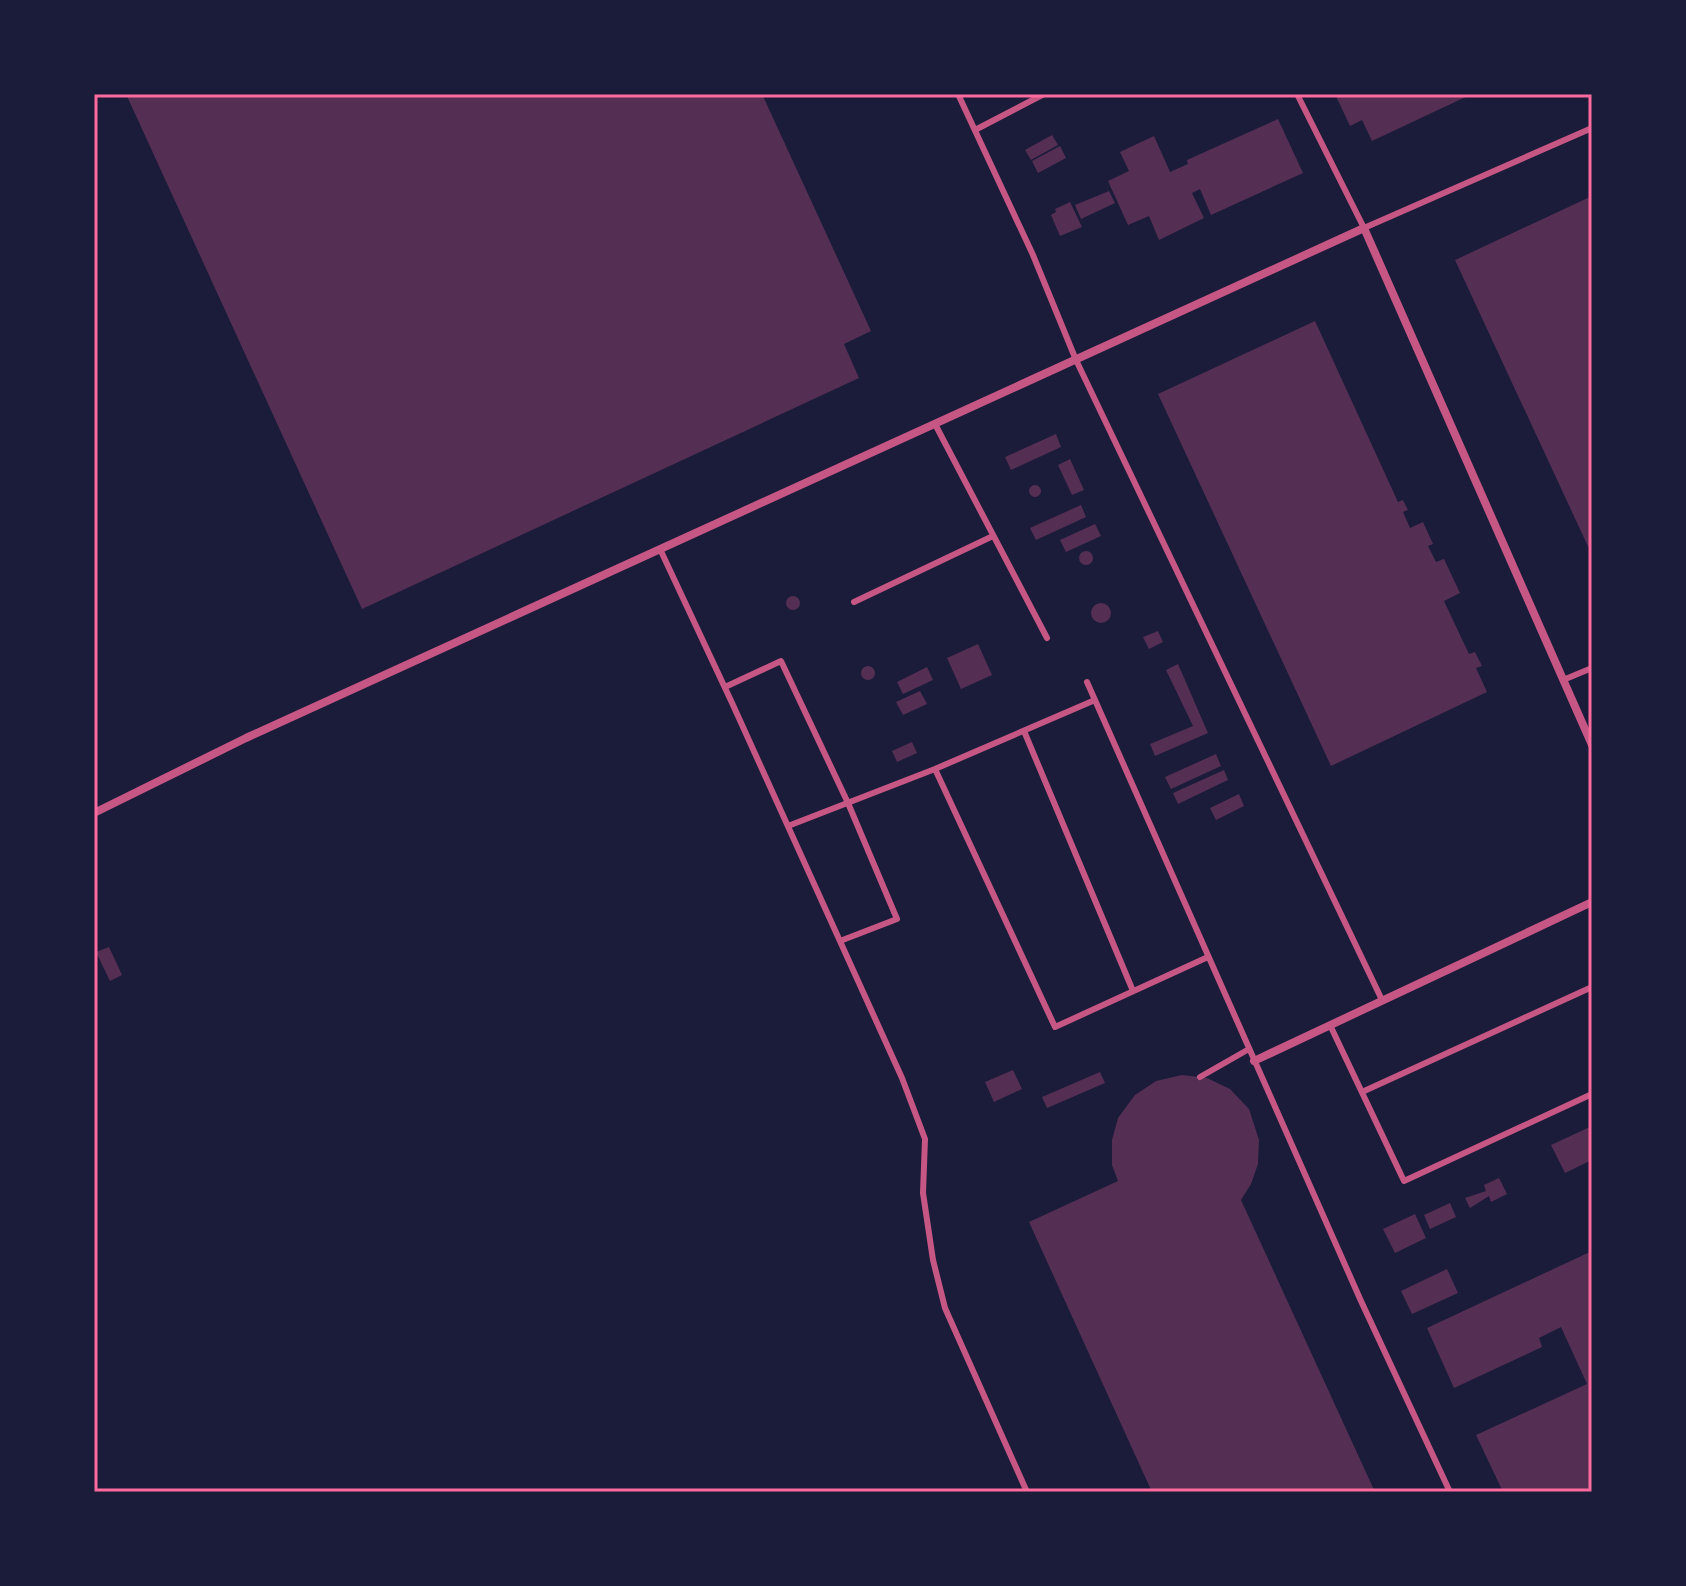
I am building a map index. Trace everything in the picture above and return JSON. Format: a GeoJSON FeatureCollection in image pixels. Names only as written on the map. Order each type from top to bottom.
{"type":"FeatureCollection","features":[{"type":"Feature","properties":{"kind":"street"},"geometry":{"type":"LineString","coordinates":[[94,813],[246,738],[1364,228],[1592,745]]}},
{"type":"Feature","properties":{"kind":"street"},"geometry":{"type":"LineString","coordinates":[[1254,1061],[1592,902]]}},
{"type":"Feature","properties":{"kind":"lane"},"geometry":{"type":"LineString","coordinates":[[958,94],[1033,255],[1076,360],[1382,1000]]}},
{"type":"Feature","properties":{"kind":"lane"},"geometry":{"type":"LineString","coordinates":[[975,130],[1044,94]]}},
{"type":"Feature","properties":{"kind":"lane"},"geometry":{"type":"LineString","coordinates":[[1297,94],[1364,228],[1592,128]]}},
{"type":"Feature","properties":{"kind":"lane"},"geometry":{"type":"LineString","coordinates":[[935,424],[1047,638]]}},
{"type":"Feature","properties":{"kind":"lane"},"geometry":{"type":"LineString","coordinates":[[854,602],[993,536]]}},
{"type":"Feature","properties":{"kind":"lane"},"geometry":{"type":"LineString","coordinates":[[660,549],[902,1078],[925,1139],[923,1193],[933,1260],[945,1308],[1027,1492]]}},
{"type":"Feature","properties":{"kind":"lane"},"geometry":{"type":"LineString","coordinates":[[725,687],[781,661],[848,803],[897,919],[840,941]]}},
{"type":"Feature","properties":{"kind":"lane"},"geometry":{"type":"LineString","coordinates":[[1563,680],[1592,668]]}},
{"type":"Feature","properties":{"kind":"lane"},"geometry":{"type":"LineString","coordinates":[[1087,682],[1361,1301],[1450,1492]]}},
{"type":"Feature","properties":{"kind":"lane"},"geometry":{"type":"LineString","coordinates":[[788,826],[935,769],[1095,700]]}},
{"type":"Feature","properties":{"kind":"lane"},"geometry":{"type":"LineString","coordinates":[[1024,731],[1133,991]]}},
{"type":"Feature","properties":{"kind":"lane"},"geometry":{"type":"LineString","coordinates":[[935,769],[1055,1027],[1208,957]]}},
{"type":"Feature","properties":{"kind":"lane"},"geometry":{"type":"LineString","coordinates":[[1362,1092],[1592,987]]}},
{"type":"Feature","properties":{"kind":"lane"},"geometry":{"type":"LineString","coordinates":[[1330,1025],[1404,1181],[1592,1094]]}},
{"type":"Feature","properties":{"kind":"lane"},"geometry":{"type":"LineString","coordinates":[[1200,1077],[1249,1049]]}},
{"type":"Feature","properties":{"kind":"building"},"geometry":{"type":"Polygon","coordinates":[[[126,94],[762,94],[871,331],[844,344],[859,378],[362,609],[126,94]]]}},
{"type":"Feature","properties":{"kind":"building"},"geometry":{"type":"Polygon","coordinates":[[[1335,94],[1472,94],[1372,141],[1362,120],[1350,126],[1335,94]]]}},
{"type":"Feature","properties":{"kind":"building"},"geometry":{"type":"Polygon","coordinates":[[[1278,119],[1303,173],[1211,215],[1200,189],[1192,193],[1204,218],[1159,240],[1149,216],[1128,225],[1108,181],[1129,171],[1120,152],[1154,136],[1170,172],[1188,164],[1187,160],[1278,119]]]}},
{"type":"Feature","properties":{"kind":"building"},"geometry":{"type":"Polygon","coordinates":[[[1052,135],[1058,145],[1031,160],[1025,150],[1052,135]]]}},
{"type":"Feature","properties":{"kind":"building"},"geometry":{"type":"Polygon","coordinates":[[[1060,146],[1066,158],[1038,173],[1032,161],[1060,146]]]}},
{"type":"Feature","properties":{"kind":"building"},"geometry":{"type":"Polygon","coordinates":[[[1109,191],[1115,203],[1081,219],[1075,205],[1109,191]]]}},
{"type":"Feature","properties":{"kind":"building"},"geometry":{"type":"Polygon","coordinates":[[[1592,196],[1592,555],[1455,260],[1592,196]]]}},
{"type":"Feature","properties":{"kind":"building"},"geometry":{"type":"Polygon","coordinates":[[[1070,202],[1082,227],[1060,236],[1051,215],[1056,212],[1055,209],[1070,202]]]}},
{"type":"Feature","properties":{"kind":"building"},"geometry":{"type":"Polygon","coordinates":[[[1315,321],[1398,502],[1403,500],[1408,510],[1403,512],[1410,528],[1423,522],[1433,544],[1428,546],[1436,562],[1444,559],[1460,593],[1444,601],[1469,654],[1475,652],[1482,666],[1476,668],[1487,692],[1331,766],[1158,394],[1315,321]]]}},
{"type":"Feature","properties":{"kind":"building"},"geometry":{"type":"Polygon","coordinates":[[[1056,434],[1061,447],[1011,470],[1005,457],[1056,434]]]}},
{"type":"Feature","properties":{"kind":"building"},"geometry":{"type":"Polygon","coordinates":[[[1070,459],[1084,490],[1072,495],[1058,465],[1070,459]]]}},
{"type":"Feature","properties":{"kind":"building"},"geometry":{"type":"Polygon","coordinates":[[[1030,486],[1040,486],[1040,496],[1030,496],[1030,486]]]}},
{"type":"Feature","properties":{"kind":"building"},"geometry":{"type":"Polygon","coordinates":[[[1081,505],[1086,517],[1036,540],[1030,528],[1081,505]]]}},
{"type":"Feature","properties":{"kind":"building"},"geometry":{"type":"Polygon","coordinates":[[[1095,524],[1101,536],[1066,552],[1060,540],[1095,524]]]}},
{"type":"Feature","properties":{"kind":"building"},"geometry":{"type":"Polygon","coordinates":[[[1086,551],[1093,558],[1086,565],[1079,558],[1086,551]]]}},
{"type":"Feature","properties":{"kind":"building"},"geometry":{"type":"Polygon","coordinates":[[[793,596],[800,603],[793,610],[786,603],[793,596]]]}},
{"type":"Feature","properties":{"kind":"building"},"geometry":{"type":"Polygon","coordinates":[[[1097,603],[1105,603],[1111,613],[1105,623],[1097,623],[1091,617],[1091,609],[1097,603]]]}},
{"type":"Feature","properties":{"kind":"building"},"geometry":{"type":"Polygon","coordinates":[[[1158,631],[1163,642],[1149,649],[1143,637],[1158,631]]]}},
{"type":"Feature","properties":{"kind":"building"},"geometry":{"type":"Polygon","coordinates":[[[978,644],[992,675],[961,689],[947,658],[978,644]]]}},
{"type":"Feature","properties":{"kind":"building"},"geometry":{"type":"Polygon","coordinates":[[[1178,664],[1208,733],[1155,756],[1150,744],[1193,726],[1166,670],[1178,664]]]}},
{"type":"Feature","properties":{"kind":"building"},"geometry":{"type":"Polygon","coordinates":[[[868,666],[875,673],[868,680],[861,673],[868,666]]]}},
{"type":"Feature","properties":{"kind":"building"},"geometry":{"type":"Polygon","coordinates":[[[927,667],[933,680],[903,694],[897,682],[927,667]]]}},
{"type":"Feature","properties":{"kind":"building"},"geometry":{"type":"Polygon","coordinates":[[[920,691],[927,704],[903,715],[896,702],[920,691]]]}},
{"type":"Feature","properties":{"kind":"building"},"geometry":{"type":"Polygon","coordinates":[[[912,742],[917,753],[897,762],[892,751],[912,742]]]}},
{"type":"Feature","properties":{"kind":"building"},"geometry":{"type":"Polygon","coordinates":[[[1216,754],[1221,766],[1171,789],[1165,777],[1216,754]]]}},
{"type":"Feature","properties":{"kind":"building"},"geometry":{"type":"Polygon","coordinates":[[[1224,770],[1228,780],[1178,804],[1173,793],[1224,770]]]}},
{"type":"Feature","properties":{"kind":"building"},"geometry":{"type":"Polygon","coordinates":[[[1239,794],[1244,806],[1216,820],[1210,808],[1239,794]]]}},
{"type":"Feature","properties":{"kind":"building"},"geometry":{"type":"Polygon","coordinates":[[[109,947],[122,975],[110,981],[96,952],[109,947]]]}},
{"type":"Feature","properties":{"kind":"building"},"geometry":{"type":"Polygon","coordinates":[[[1013,1070],[1022,1089],[994,1102],[985,1082],[1013,1070]]]}},
{"type":"Feature","properties":{"kind":"building"},"geometry":{"type":"Polygon","coordinates":[[[1100,1072],[1105,1083],[1047,1108],[1042,1097],[1100,1072]]]}},
{"type":"Feature","properties":{"kind":"building"},"geometry":{"type":"Polygon","coordinates":[[[1182,1075],[1207,1078],[1230,1089],[1249,1109],[1259,1140],[1258,1164],[1241,1200],[1375,1492],[1152,1492],[1029,1222],[1118,1181],[1112,1165],[1112,1140],[1118,1118],[1135,1095],[1156,1081],[1182,1075]]]}},
{"type":"Feature","properties":{"kind":"building"},"geometry":{"type":"Polygon","coordinates":[[[1592,1126],[1592,1160],[1565,1173],[1551,1145],[1592,1126]]]}},
{"type":"Feature","properties":{"kind":"building"},"geometry":{"type":"Polygon","coordinates":[[[1499,1178],[1507,1194],[1491,1202],[1489,1196],[1470,1208],[1465,1198],[1486,1191],[1484,1185],[1499,1178]]]}},
{"type":"Feature","properties":{"kind":"building"},"geometry":{"type":"Polygon","coordinates":[[[1450,1203],[1456,1217],[1430,1229],[1424,1215],[1450,1203]]]}},
{"type":"Feature","properties":{"kind":"building"},"geometry":{"type":"Polygon","coordinates":[[[1415,1214],[1426,1238],[1395,1253],[1383,1229],[1415,1214]]]}},
{"type":"Feature","properties":{"kind":"building"},"geometry":{"type":"Polygon","coordinates":[[[1592,1251],[1592,1492],[1503,1492],[1476,1435],[1587,1384],[1561,1327],[1539,1338],[1542,1347],[1454,1388],[1427,1328],[1592,1251]]]}},
{"type":"Feature","properties":{"kind":"building"},"geometry":{"type":"Polygon","coordinates":[[[1447,1269],[1458,1293],[1412,1314],[1401,1291],[1447,1269]]]}}]}
